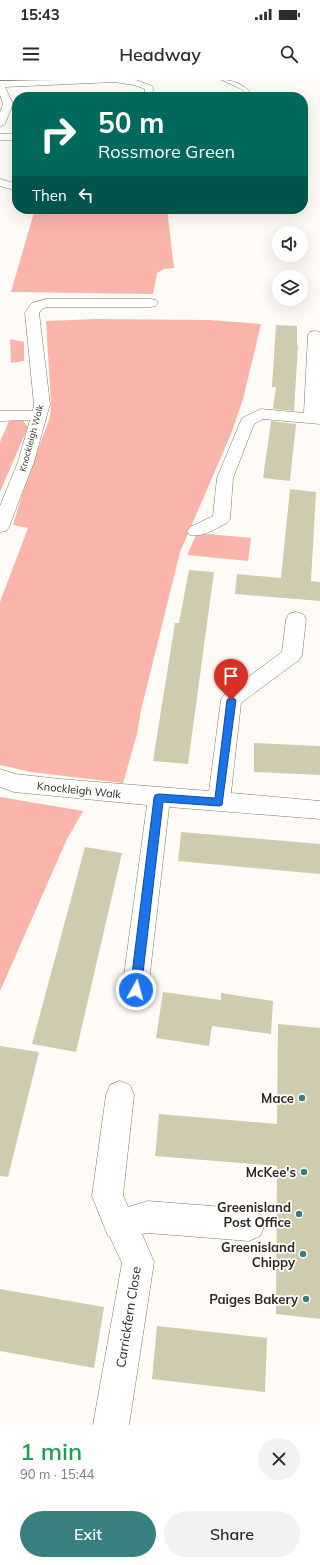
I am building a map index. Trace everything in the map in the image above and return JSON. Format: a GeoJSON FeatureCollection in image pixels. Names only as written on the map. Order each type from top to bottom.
{"type":"FeatureCollection","features":[{"type":"Feature","properties":{"kind":"street"},"geometry":{"type":"LineString","coordinates":[[0,124],[7,110],[8,104],[0,84],[111,80]]}},
{"type":"Feature","properties":{"kind":"street"},"geometry":{"type":"LineString","coordinates":[[117,80],[144,84],[149,88],[149,92]]}},
{"type":"Feature","properties":{"kind":"street"},"geometry":{"type":"LineString","coordinates":[[7,110],[12,110]]}},
{"type":"Feature","properties":{"kind":"street"},"geometry":{"type":"LineString","coordinates":[[0,137],[12,137]]}},
{"type":"Feature","properties":{"kind":"street"},"geometry":{"type":"LineString","coordinates":[[0,182],[12,186]]}},
{"type":"Feature","properties":{"kind":"street","name":"Knockleigh Walk"},"geometry":{"type":"LineString","coordinates":[[0,527],[4,509],[26,462],[42,404],[32,313],[37,306],[46,303],[151,303]]}},
{"type":"Feature","properties":{"kind":"street"},"geometry":{"type":"LineString","coordinates":[[196,531],[222,519],[225,478],[247,421],[260,414],[315,419],[315,336]]}},
{"type":"Feature","properties":{"kind":"street"},"geometry":{"type":"LineString","coordinates":[[0,416],[39,415]]}},
{"type":"Feature","properties":{"kind":"street"},"geometry":{"type":"LineString","coordinates":[[219,802],[231,700],[292,655],[296,619]]}},
{"type":"Feature","properties":{"kind":"street","name":"Knockleigh Walk"},"geometry":{"type":"LineString","coordinates":[[0,778],[14,783],[55,788],[159,798],[320,810]]}},
{"type":"Feature","properties":{"kind":"street"},"geometry":{"type":"LineString","coordinates":[[136,990],[159,798]]}},
{"type":"Feature","properties":{"kind":"street","name":"Carrickfern Close"},"geometry":{"type":"LineString","coordinates":[[111,1425],[138,1262],[107,1196],[120,1095]]}},
{"type":"Feature","properties":{"kind":"street"},"geometry":{"type":"LineString","coordinates":[[120,1225],[148,1217],[249,1225]]}},
{"type":"Feature","properties":{"kind":"lane"},"geometry":{"type":"LineString","coordinates":[[225,80],[245,89],[247,92]]}},
{"type":"Feature","properties":{"kind":"shaded area"},"geometry":{"type":"Polygon","coordinates":[[[34,214],[168,214],[174,268],[164,269],[157,273],[153,294],[11,292],[34,214]]]}},
{"type":"Feature","properties":{"kind":"shaded area"},"geometry":{"type":"Polygon","coordinates":[[[97,319],[209,320],[261,324],[243,399],[231,434],[180,552],[141,710],[137,734],[123,783],[31,772],[0,765],[0,602],[28,528],[13,525],[25,485],[50,417],[51,403],[46,321],[97,319]]]}},
{"type":"Feature","properties":{"kind":"shaded area"},"geometry":{"type":"Polygon","coordinates":[[[10,339],[24,342],[24,361],[11,363],[10,339]]]}},
{"type":"Feature","properties":{"kind":"shaded area"},"geometry":{"type":"Polygon","coordinates":[[[9,421],[23,421],[28,427],[0,492],[0,442],[9,421]]]}},
{"type":"Feature","properties":{"kind":"shaded area"},"geometry":{"type":"Polygon","coordinates":[[[197,533],[251,538],[248,561],[187,555],[197,533]]]}},
{"type":"Feature","properties":{"kind":"shaded area"},"geometry":{"type":"Polygon","coordinates":[[[0,797],[83,811],[67,839],[0,991],[0,797]]]}},
{"type":"Feature","properties":{"kind":"building"},"geometry":{"type":"Polygon","coordinates":[[[276,325],[297,326],[298,345],[294,411],[273,409],[276,387],[272,387],[276,325]]]}},
{"type":"Feature","properties":{"kind":"building"},"geometry":{"type":"Polygon","coordinates":[[[271,421],[296,424],[290,481],[263,478],[271,421]]]}},
{"type":"Feature","properties":{"kind":"building"},"geometry":{"type":"Polygon","coordinates":[[[290,489],[316,492],[311,581],[320,582],[320,601],[235,594],[237,574],[281,578],[290,489]]]}},
{"type":"Feature","properties":{"kind":"building"},"geometry":{"type":"Polygon","coordinates":[[[189,570],[214,572],[188,764],[153,761],[175,623],[179,623],[189,570]]]}},
{"type":"Feature","properties":{"kind":"building"},"geometry":{"type":"Polygon","coordinates":[[[254,743],[320,746],[320,775],[254,772],[254,743]]]}},
{"type":"Feature","properties":{"kind":"building"},"geometry":{"type":"Polygon","coordinates":[[[181,832],[320,844],[320,874],[178,861],[181,832]]]}},
{"type":"Feature","properties":{"kind":"building"},"geometry":{"type":"Polygon","coordinates":[[[85,847],[122,853],[76,1052],[32,1044],[85,847]]]}},
{"type":"Feature","properties":{"kind":"building"},"geometry":{"type":"Polygon","coordinates":[[[163,992],[221,1000],[221,993],[273,1001],[271,1034],[212,1026],[209,1046],[156,1038],[163,992]]]}},
{"type":"Feature","properties":{"kind":"building"},"geometry":{"type":"Polygon","coordinates":[[[278,1024],[320,1028],[320,1319],[276,1314],[277,1166],[155,1156],[159,1114],[277,1124],[278,1024]]]}},
{"type":"Feature","properties":{"kind":"building"},"geometry":{"type":"Polygon","coordinates":[[[0,1046],[39,1052],[8,1177],[0,1176],[0,1046]]]}},
{"type":"Feature","properties":{"kind":"building"},"geometry":{"type":"Polygon","coordinates":[[[0,1289],[104,1307],[94,1368],[0,1351],[0,1289]]]}},
{"type":"Feature","properties":{"kind":"building"},"geometry":{"type":"Polygon","coordinates":[[[157,1326],[267,1338],[265,1392],[152,1379],[157,1326]]]}},
{"type":"Feature","properties":{"kind":"place","name":"Mace"},"geometry":{"type":"Point","coordinates":[302,1098]}},
{"type":"Feature","properties":{"kind":"place","name":"McKee's"},"geometry":{"type":"Point","coordinates":[304,1172]}},
{"type":"Feature","properties":{"kind":"place","name":"Greenisland Post Office"},"geometry":{"type":"Point","coordinates":[299,1214]}},
{"type":"Feature","properties":{"kind":"place","name":"Greenisland Chippy"},"geometry":{"type":"Point","coordinates":[303,1254]}},
{"type":"Feature","properties":{"kind":"place","name":"Paiges Bakery"},"geometry":{"type":"Point","coordinates":[306,1299]}},
{"type":"Feature","properties":{"kind":"route"},"geometry":{"type":"LineString","coordinates":[[136,990],[159,798],[219,802],[231,700]]}}]}
